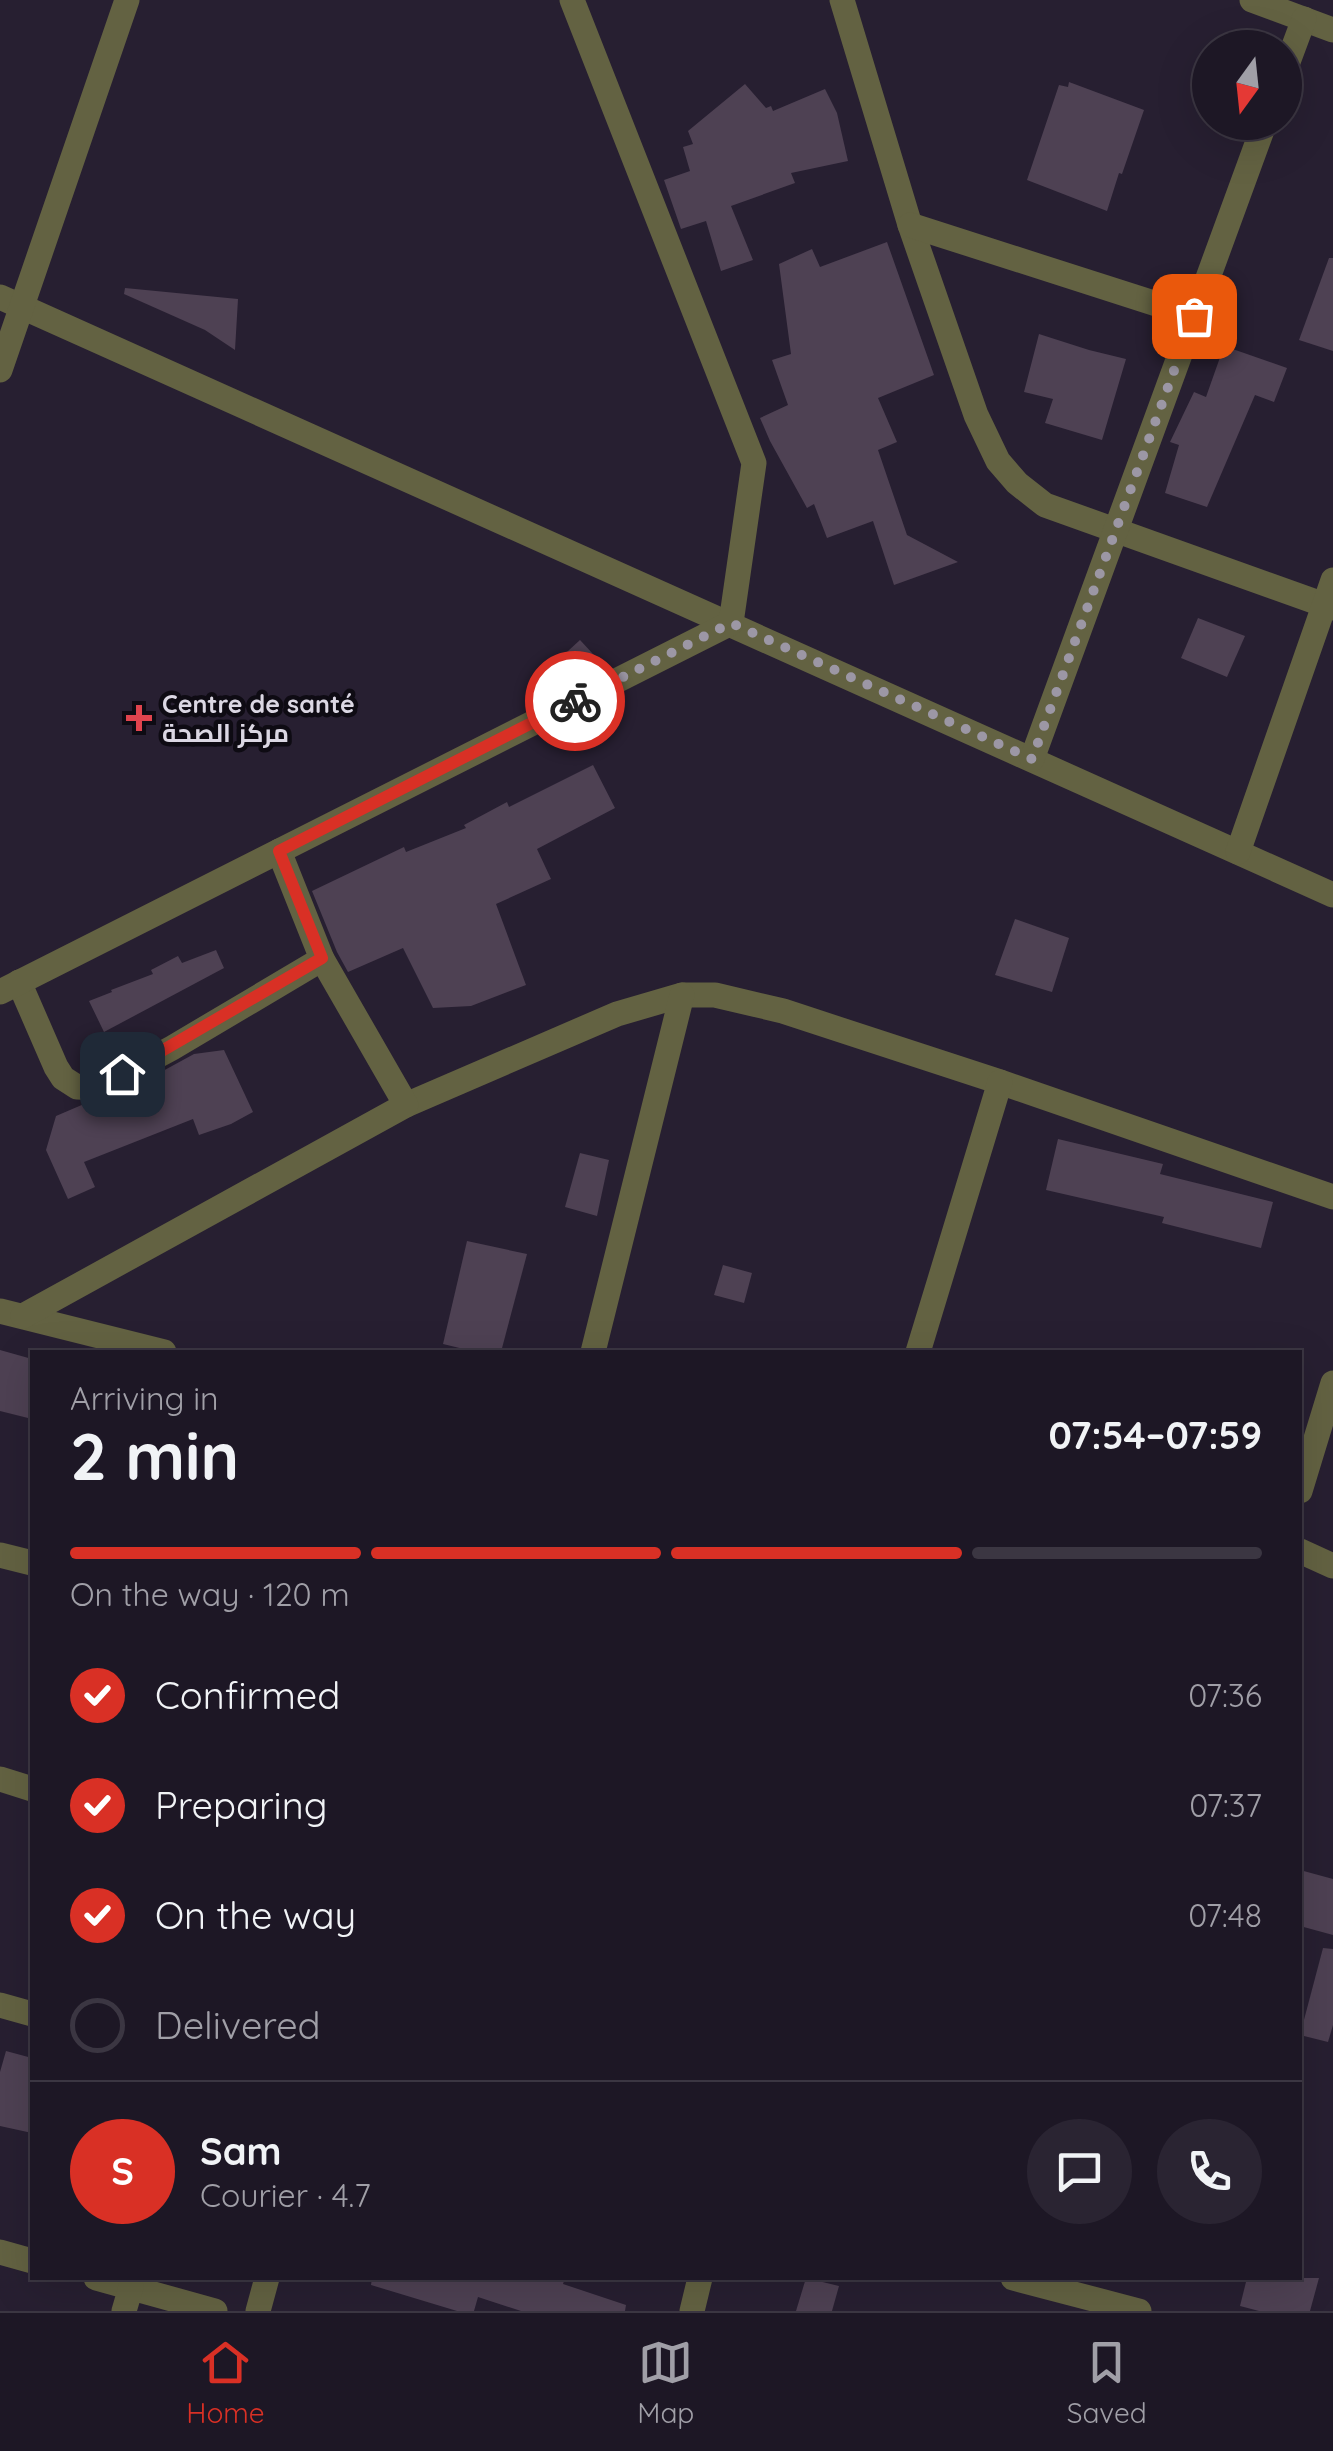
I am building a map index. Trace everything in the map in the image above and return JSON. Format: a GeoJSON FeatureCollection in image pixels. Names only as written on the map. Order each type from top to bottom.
{"type":"FeatureCollection","features":[{"type":"Feature","properties":{"kind":"street"},"geometry":{"type":"LineString","coordinates":[[0,370],[11,302],[126,0]]}},
{"type":"Feature","properties":{"kind":"street"},"geometry":{"type":"LineString","coordinates":[[572,0],[754,463],[731,623]]}},
{"type":"Feature","properties":{"kind":"street"},"geometry":{"type":"LineString","coordinates":[[842,0],[910,225],[976,415],[998,461],[1044,505],[1330,598],[1238,852]]}},
{"type":"Feature","properties":{"kind":"street"},"geometry":{"type":"LineString","coordinates":[[1252,0],[1333,30]]}},
{"type":"Feature","properties":{"kind":"street"},"geometry":{"type":"LineString","coordinates":[[1300,30],[1304,19]]}},
{"type":"Feature","properties":{"kind":"street"},"geometry":{"type":"LineString","coordinates":[[1032,759],[1258,140]]}},
{"type":"Feature","properties":{"kind":"street"},"geometry":{"type":"LineString","coordinates":[[910,225],[1194,316]]}},
{"type":"Feature","properties":{"kind":"street"},"geometry":{"type":"LineString","coordinates":[[11,302],[1333,895]]}},
{"type":"Feature","properties":{"kind":"street"},"geometry":{"type":"LineString","coordinates":[[322,958],[98,1088],[76,1087],[62,1078],[9,987],[731,623]]}},
{"type":"Feature","properties":{"kind":"street"},"geometry":{"type":"LineString","coordinates":[[279,851],[322,958],[406,1104]]}},
{"type":"Feature","properties":{"kind":"street"},"geometry":{"type":"LineString","coordinates":[[593,1350],[682,995]]}},
{"type":"Feature","properties":{"kind":"street"},"geometry":{"type":"LineString","coordinates":[[11,1313],[406,1104],[617,1014],[682,995],[715,996],[783,1010],[1333,1198]]}},
{"type":"Feature","properties":{"kind":"street"},"geometry":{"type":"LineString","coordinates":[[919,1350],[1000,1082]]}},
{"type":"Feature","properties":{"kind":"street"},"geometry":{"type":"LineString","coordinates":[[11,1313],[156,1350]]}},
{"type":"Feature","properties":{"kind":"street"},"geometry":{"type":"LineString","coordinates":[[1302,1484],[1333,1383]]}},
{"type":"Feature","properties":{"kind":"street"},"geometry":{"type":"LineString","coordinates":[[1302,1553],[1333,1566]]}},
{"type":"Feature","properties":{"kind":"street"},"geometry":{"type":"LineString","coordinates":[[0,1555],[30,1562]]}},
{"type":"Feature","properties":{"kind":"street"},"geometry":{"type":"LineString","coordinates":[[0,1779],[30,1788]]}},
{"type":"Feature","properties":{"kind":"street"},"geometry":{"type":"LineString","coordinates":[[0,2005],[30,2013]]}},
{"type":"Feature","properties":{"kind":"street"},"geometry":{"type":"LineString","coordinates":[[0,2252],[30,2260]]}},
{"type":"Feature","properties":{"kind":"street"},"geometry":{"type":"LineString","coordinates":[[99,2280],[128,2299],[215,2311]]}},
{"type":"Feature","properties":{"kind":"street"},"geometry":{"type":"LineString","coordinates":[[258,2311],[266,2280]]}},
{"type":"Feature","properties":{"kind":"street"},"geometry":{"type":"LineString","coordinates":[[692,2311],[700,2280]]}},
{"type":"Feature","properties":{"kind":"street"},"geometry":{"type":"LineString","coordinates":[[1020,2280],[1139,2311]]}},
{"type":"Feature","properties":{"kind":"building"},"geometry":{"type":"Polygon","coordinates":[[[1069,82],[1144,110],[1107,211],[1027,180],[1059,85],[1068,87],[1069,82]]]}},
{"type":"Feature","properties":{"kind":"building"},"geometry":{"type":"Polygon","coordinates":[[[745,84],[773,111],[825,89],[837,113],[848,161],[791,173],[795,183],[731,206],[753,260],[721,271],[706,221],[681,229],[664,180],[690,171],[683,147],[693,144],[688,131],[745,84]]]}},
{"type":"Feature","properties":{"kind":"building"},"geometry":{"type":"Polygon","coordinates":[[[887,242],[934,375],[878,398],[897,442],[878,450],[907,535],[958,562],[894,585],[873,521],[827,538],[814,504],[807,508],[760,418],[788,405],[772,360],[791,354],[779,264],[812,249],[820,267],[887,242]]]}},
{"type":"Feature","properties":{"kind":"building"},"geometry":{"type":"Polygon","coordinates":[[[1329,258],[1333,258],[1333,351],[1299,340],[1329,258]]]}},
{"type":"Feature","properties":{"kind":"building"},"geometry":{"type":"Polygon","coordinates":[[[125,288],[238,299],[235,350],[205,330],[124,294],[125,288]]]}},
{"type":"Feature","properties":{"kind":"building"},"geometry":{"type":"Polygon","coordinates":[[[1039,334],[1126,359],[1102,440],[1045,423],[1053,399],[1024,392],[1039,334]]]}},
{"type":"Feature","properties":{"kind":"building"},"geometry":{"type":"Polygon","coordinates":[[[1224,346],[1287,368],[1274,402],[1255,395],[1207,507],[1165,493],[1179,445],[1170,442],[1194,392],[1206,397],[1224,346]]]}},
{"type":"Feature","properties":{"kind":"building"},"geometry":{"type":"Polygon","coordinates":[[[1198,618],[1245,636],[1227,677],[1181,658],[1198,618]]]}},
{"type":"Feature","properties":{"kind":"building"},"geometry":{"type":"Polygon","coordinates":[[[580,640],[606,668],[575,684],[556,662],[580,640]]]}},
{"type":"Feature","properties":{"kind":"building"},"geometry":{"type":"Polygon","coordinates":[[[593,765],[615,808],[537,849],[551,879],[496,904],[526,985],[471,1006],[433,1008],[403,948],[348,972],[312,891],[404,847],[406,852],[466,828],[464,825],[507,802],[509,807],[593,765]]]}},
{"type":"Feature","properties":{"kind":"building"},"geometry":{"type":"Polygon","coordinates":[[[1015,919],[1069,938],[1052,992],[995,975],[1015,919]]]}},
{"type":"Feature","properties":{"kind":"building"},"geometry":{"type":"Polygon","coordinates":[[[216,950],[224,968],[104,1032],[89,1001],[153,974],[151,970],[178,956],[182,963],[216,950]]]}},
{"type":"Feature","properties":{"kind":"building"},"geometry":{"type":"Polygon","coordinates":[[[224,1050],[253,1112],[199,1135],[193,1119],[84,1162],[95,1187],[68,1199],[46,1150],[56,1116],[84,1104],[106,1102],[194,1054],[224,1050]]]}},
{"type":"Feature","properties":{"kind":"building"},"geometry":{"type":"Polygon","coordinates":[[[1058,1139],[1163,1164],[1160,1174],[1273,1202],[1261,1248],[1162,1223],[1164,1217],[1046,1190],[1058,1139]]]}},
{"type":"Feature","properties":{"kind":"building"},"geometry":{"type":"Polygon","coordinates":[[[580,1153],[609,1160],[597,1216],[565,1207],[580,1153]]]}},
{"type":"Feature","properties":{"kind":"building"},"geometry":{"type":"Polygon","coordinates":[[[467,1241],[527,1254],[502,1350],[468,1350],[443,1344],[467,1241]]]}},
{"type":"Feature","properties":{"kind":"building"},"geometry":{"type":"Polygon","coordinates":[[[723,1265],[752,1273],[744,1303],[714,1295],[723,1265]]]}},
{"type":"Feature","properties":{"kind":"building"},"geometry":{"type":"Polygon","coordinates":[[[0,1350],[30,1358],[30,1418],[0,1411],[0,1350]]]}},
{"type":"Feature","properties":{"kind":"building"},"geometry":{"type":"Polygon","coordinates":[[[1302,1871],[1333,1879],[1333,1935],[1302,1927],[1302,1871]]]}},
{"type":"Feature","properties":{"kind":"building"},"geometry":{"type":"Polygon","coordinates":[[[1323,1948],[1333,1949],[1333,2025],[1328,2042],[1302,2036],[1323,1948]]]}},
{"type":"Feature","properties":{"kind":"building"},"geometry":{"type":"Polygon","coordinates":[[[6,2051],[30,2057],[30,2133],[0,2126],[0,2072],[6,2051]]]}},
{"type":"Feature","properties":{"kind":"building"},"geometry":{"type":"Polygon","coordinates":[[[1319,2278],[1310,2311],[1259,2311],[1240,2306],[1246,2280],[1319,2278]]]}},
{"type":"Feature","properties":{"kind":"building"},"geometry":{"type":"Polygon","coordinates":[[[372,2280],[564,2280],[563,2284],[626,2305],[625,2311],[521,2311],[478,2297],[474,2311],[457,2311],[371,2285],[372,2280]]]}},
{"type":"Feature","properties":{"kind":"building"},"geometry":{"type":"Polygon","coordinates":[[[805,2280],[839,2286],[832,2311],[796,2311],[805,2280]]]}},
{"type":"Feature","properties":{"kind":"way so far"},"geometry":{"type":"LineString","coordinates":[[575,701],[731,623],[1032,759],[1194,316]]}},
{"type":"Feature","properties":{"kind":"place","name":"Centre de santé مركز الصحة"},"geometry":{"type":"Point","coordinates":[139,718]}},
{"type":"Feature","properties":{"kind":"route"},"geometry":{"type":"LineString","coordinates":[[122,1074],[322,958],[279,851],[575,701]]}}]}
